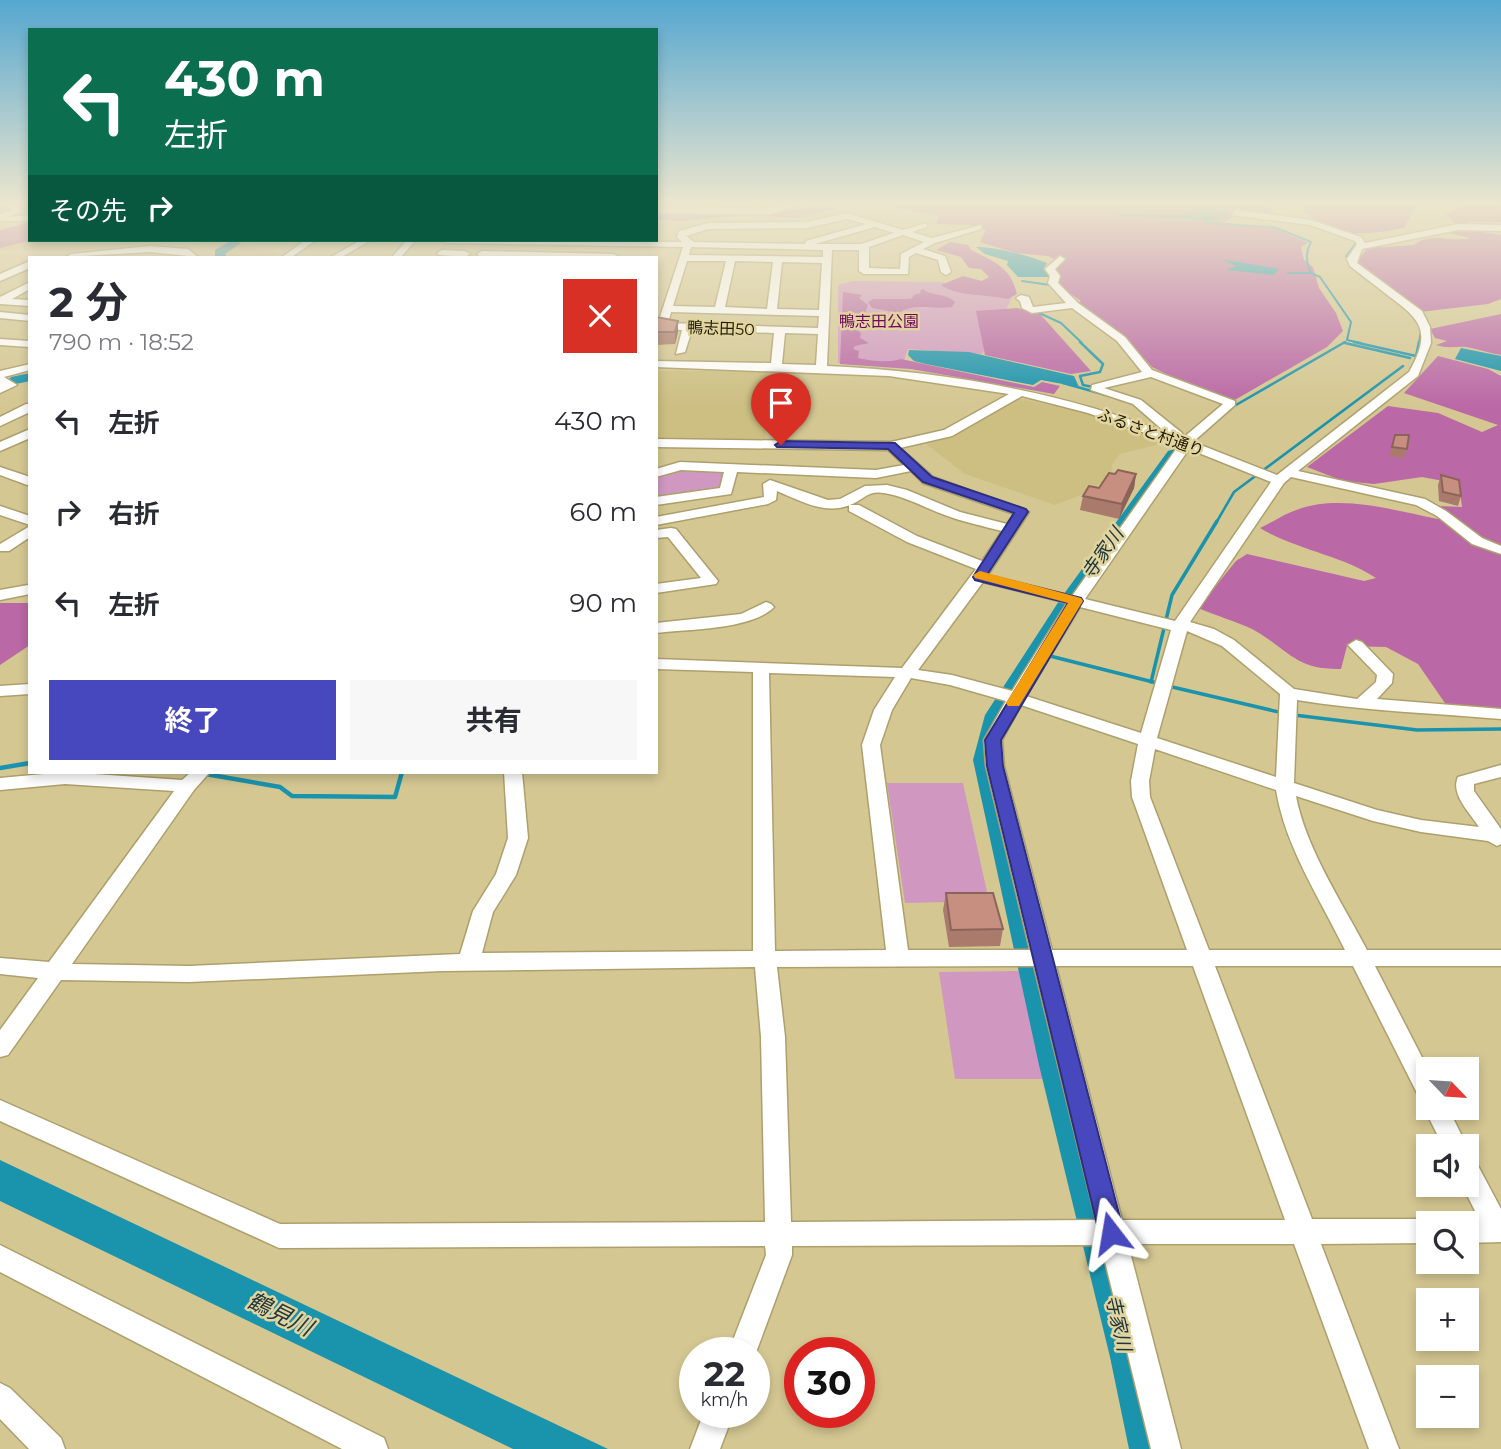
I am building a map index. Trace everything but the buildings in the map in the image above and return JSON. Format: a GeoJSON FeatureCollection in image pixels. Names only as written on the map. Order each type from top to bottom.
{"type":"FeatureCollection","features":[{"type":"Feature","properties":{"kind":"street","name":"鴨志田50"},"geometry":{"type":"LineString","coordinates":[[679,272],[663,326],[824,331]]}},
{"type":"Feature","properties":{"kind":"street"},"geometry":{"type":"LineString","coordinates":[[719,310],[728,272]]}},
{"type":"Feature","properties":{"kind":"street"},"geometry":{"type":"LineString","coordinates":[[772,311],[777,272]]}},
{"type":"Feature","properties":{"kind":"street"},"geometry":{"type":"LineString","coordinates":[[821,368],[826,272]]}},
{"type":"Feature","properties":{"kind":"street"},"geometry":{"type":"LineString","coordinates":[[1052,272],[1055,276],[1053,283],[1074,305],[1121,339],[1150,374],[1231,403],[1186,443],[1076,601],[993,740],[995,766],[1036,959],[1102,1233],[1166,1449]]}},
{"type":"Feature","properties":{"kind":"street"},"geometry":{"type":"LineString","coordinates":[[1363,272],[1418,313],[1425,322],[1425,356],[1414,374],[1397,389],[1284,477],[1180,626],[1147,742],[1140,781],[1141,797],[1384,1449]]}},
{"type":"Feature","properties":{"kind":"street"},"geometry":{"type":"LineString","coordinates":[[0,301],[28,286]]}},
{"type":"Feature","properties":{"kind":"street"},"geometry":{"type":"LineString","coordinates":[[1021,298],[1025,299],[1027,308],[1032,310],[1074,305]]}},
{"type":"Feature","properties":{"kind":"street"},"geometry":{"type":"LineString","coordinates":[[0,301],[28,303]]}},
{"type":"Feature","properties":{"kind":"street"},"geometry":{"type":"LineString","coordinates":[[667,309],[824,313]]}},
{"type":"Feature","properties":{"kind":"street"},"geometry":{"type":"LineString","coordinates":[[0,316],[28,317]]}},
{"type":"Feature","properties":{"kind":"street"},"geometry":{"type":"LineString","coordinates":[[680,352],[688,327]]}},
{"type":"Feature","properties":{"kind":"street"},"geometry":{"type":"LineString","coordinates":[[776,367],[780,329]]}},
{"type":"Feature","properties":{"kind":"street"},"geometry":{"type":"LineString","coordinates":[[0,342],[24,343]]}},
{"type":"Feature","properties":{"kind":"street"},"geometry":{"type":"LineString","coordinates":[[0,363],[17,364],[27,368]]}},
{"type":"Feature","properties":{"kind":"street","name":"ふるさと村通り"},"geometry":{"type":"LineString","coordinates":[[658,364],[821,368],[908,374],[1021,392],[1096,411],[1284,477],[1428,505],[1444,514],[1478,544],[1501,550]]}},
{"type":"Feature","properties":{"kind":"street"},"geometry":{"type":"LineString","coordinates":[[0,374],[27,368]]}},
{"type":"Feature","properties":{"kind":"street"},"geometry":{"type":"LineString","coordinates":[[1150,374],[1096,387],[1097,390],[1137,402],[1186,443]]}},
{"type":"Feature","properties":{"kind":"street"},"geometry":{"type":"LineString","coordinates":[[0,379],[11,385],[0,390]]}},
{"type":"Feature","properties":{"kind":"street"},"geometry":{"type":"LineString","coordinates":[[658,443],[891,446],[948,433],[1021,392]]}},
{"type":"Feature","properties":{"kind":"street"},"geometry":{"type":"LineString","coordinates":[[0,422],[28,408]]}},
{"type":"Feature","properties":{"kind":"street"},"geometry":{"type":"LineString","coordinates":[[0,447],[27,437]]}},
{"type":"Feature","properties":{"kind":"street"},"geometry":{"type":"LineString","coordinates":[[778,470],[781,445]]}},
{"type":"Feature","properties":{"kind":"street"},"geometry":{"type":"LineString","coordinates":[[891,446],[935,483],[1022,512],[982,572],[888,698],[875,724],[871,746],[898,957]]}},
{"type":"Feature","properties":{"kind":"street"},"geometry":{"type":"LineString","coordinates":[[658,472],[680,466],[876,474],[913,467]]}},
{"type":"Feature","properties":{"kind":"street"},"geometry":{"type":"LineString","coordinates":[[658,501],[726,491],[731,469]]}},
{"type":"Feature","properties":{"kind":"street"},"geometry":{"type":"LineString","coordinates":[[0,471],[28,481]]}},
{"type":"Feature","properties":{"kind":"street"},"geometry":{"type":"LineString","coordinates":[[658,521],[768,500],[771,498],[770,484],[813,501],[834,504],[841,504],[858,491],[870,487],[887,489],[959,516],[1011,529]]}},
{"type":"Feature","properties":{"kind":"street"},"geometry":{"type":"LineString","coordinates":[[854,509],[982,572],[1076,601],[1208,632],[1228,643],[1289,693],[1361,704],[1396,704],[1501,714]]}},
{"type":"Feature","properties":{"kind":"street"},"geometry":{"type":"LineString","coordinates":[[0,510],[28,520]]}},
{"type":"Feature","properties":{"kind":"street"},"geometry":{"type":"LineString","coordinates":[[2,548],[28,531]]}},
{"type":"Feature","properties":{"kind":"street"},"geometry":{"type":"LineString","coordinates":[[658,534],[671,532],[711,581],[658,589]]}},
{"type":"Feature","properties":{"kind":"street"},"geometry":{"type":"LineString","coordinates":[[2,548],[28,551]]}},
{"type":"Feature","properties":{"kind":"street"},"geometry":{"type":"LineString","coordinates":[[0,595],[28,590]]}},
{"type":"Feature","properties":{"kind":"street"},"geometry":{"type":"LineString","coordinates":[[658,628],[745,618],[766,607]]}},
{"type":"Feature","properties":{"kind":"street"},"geometry":{"type":"LineString","coordinates":[[1356,645],[1385,674],[1384,683],[1361,704]]}},
{"type":"Feature","properties":{"kind":"street"},"geometry":{"type":"LineString","coordinates":[[658,664],[908,673],[952,680],[1016,698],[1396,821],[1499,839]]}},
{"type":"Feature","properties":{"kind":"street"},"geometry":{"type":"LineString","coordinates":[[748,1337],[779,1255],[773,1037],[765,959],[761,668]]}},
{"type":"Feature","properties":{"kind":"street"},"geometry":{"type":"LineString","coordinates":[[0,691],[28,689]]}},
{"type":"Feature","properties":{"kind":"street"},"geometry":{"type":"LineString","coordinates":[[1289,693],[1285,787],[1289,812],[1302,844],[1416,1068]]}},
{"type":"Feature","properties":{"kind":"street"},"geometry":{"type":"LineString","coordinates":[[1499,839],[1465,791],[1465,781],[1501,771]]}},
{"type":"Feature","properties":{"kind":"street"},"geometry":{"type":"LineString","coordinates":[[469,962],[484,911],[506,875],[519,838],[513,774]]}},
{"type":"Feature","properties":{"kind":"street"},"geometry":{"type":"LineString","coordinates":[[0,784],[65,778],[194,779]]}},
{"type":"Feature","properties":{"kind":"street"},"geometry":{"type":"LineString","coordinates":[[0,1048],[52,971],[194,779]]}},
{"type":"Feature","properties":{"kind":"street"},"geometry":{"type":"LineString","coordinates":[[0,966],[142,976],[195,976],[469,962],[898,957],[1501,957]]}},
{"type":"Feature","properties":{"kind":"street"},"geometry":{"type":"LineString","coordinates":[[0,1110],[279,1236],[1416,1231]]}},
{"type":"Feature","properties":{"kind":"street"},"geometry":{"type":"LineString","coordinates":[[1479,1192],[1499,1230],[1479,1231]]}},
{"type":"Feature","properties":{"kind":"street"},"geometry":{"type":"LineString","coordinates":[[0,1258],[359,1445]]}},
{"type":"Feature","properties":{"kind":"street"},"geometry":{"type":"LineString","coordinates":[[0,1398],[50,1449]]}},
{"type":"Feature","properties":{"kind":"street"},"geometry":{"type":"LineString","coordinates":[[705,1449],[713,1428]]}},
{"type":"Feature","properties":{"kind":"shaded area"},"geometry":{"type":"Polygon","coordinates":[[[984,272],[1006,272],[1017,294],[1008,299],[964,293],[941,285],[963,276],[982,281],[989,277],[984,272]]]}},
{"type":"Feature","properties":{"kind":"shaded area"},"geometry":{"type":"Polygon","coordinates":[[[1050,272],[1314,272],[1319,288],[1336,313],[1343,331],[1327,347],[1233,401],[1197,389],[1152,367],[1120,332],[1077,303],[1081,301],[1056,284],[1050,272]]]}},
{"type":"Feature","properties":{"kind":"shaded area"},"geometry":{"type":"Polygon","coordinates":[[[1370,272],[1501,272],[1501,299],[1488,304],[1420,312],[1370,272]]]}},
{"type":"Feature","properties":{"kind":"shaded area"},"geometry":{"type":"Polygon","coordinates":[[[923,289],[955,302],[952,307],[918,307],[899,313],[872,308],[868,302],[873,299],[911,299],[923,289]]]}},
{"type":"Feature","properties":{"kind":"shaded area"},"geometry":{"type":"Polygon","coordinates":[[[843,292],[862,295],[859,298],[868,305],[863,320],[855,322],[859,327],[854,328],[861,333],[860,338],[869,343],[855,346],[853,349],[859,351],[858,358],[880,361],[901,359],[1034,387],[1042,382],[1060,386],[1054,394],[911,369],[840,364],[843,292]]]}},
{"type":"Feature","properties":{"kind":"shaded area"},"geometry":{"type":"Polygon","coordinates":[[[1017,308],[1040,314],[1091,371],[1071,374],[985,355],[976,311],[1017,308]]]}},
{"type":"Feature","properties":{"kind":"shaded area"},"geometry":{"type":"Polygon","coordinates":[[[1501,314],[1501,355],[1466,347],[1436,345],[1447,341],[1435,338],[1430,329],[1501,314]]]}},
{"type":"Feature","properties":{"kind":"shaded area"},"geometry":{"type":"Polygon","coordinates":[[[1438,356],[1488,369],[1501,376],[1501,714],[1447,706],[1418,664],[1386,647],[1347,646],[1341,669],[1313,666],[1293,657],[1254,630],[1198,608],[1236,561],[1247,554],[1364,581],[1376,578],[1260,528],[1294,511],[1316,505],[1351,503],[1438,519],[1438,506],[1462,507],[1459,484],[1422,477],[1374,484],[1343,481],[1307,467],[1388,406],[1438,413],[1482,432],[1498,425],[1404,393],[1438,356]]]}},
{"type":"Feature","properties":{"kind":"shaded area"},"geometry":{"type":"Polygon","coordinates":[[[658,371],[774,371],[765,440],[658,439],[658,371]]]}},
{"type":"Feature","properties":{"kind":"shaded area"},"geometry":{"type":"Polygon","coordinates":[[[1018,398],[1097,416],[1168,442],[1120,454],[1112,464],[1111,477],[1088,492],[1055,505],[965,474],[926,444],[951,436],[1018,398]]]}},
{"type":"Feature","properties":{"kind":"shaded area"},"geometry":{"type":"Polygon","coordinates":[[[0,603],[28,603],[28,646],[0,665],[0,603]]]}},
{"type":"Feature","properties":{"kind":"green space","name":"鴨志田公園"},"geometry":{"type":"Polygon","coordinates":[[[853,281],[942,282],[1012,298],[982,354],[908,349],[902,366],[838,363],[838,285],[853,281]]]}},
{"type":"Feature","properties":{"kind":"green space"},"geometry":{"type":"Polygon","coordinates":[[[680,468],[726,472],[722,488],[658,499],[658,474],[680,468]]]}},
{"type":"Feature","properties":{"kind":"green space"},"geometry":{"type":"Polygon","coordinates":[[[887,783],[963,783],[989,901],[905,903],[887,783]]]}},
{"type":"Feature","properties":{"kind":"green space"},"geometry":{"type":"Polygon","coordinates":[[[1021,971],[1045,1079],[955,1079],[939,972],[1021,971]]]}},
{"type":"Feature","properties":{"kind":"water"},"geometry":{"type":"Polygon","coordinates":[[[1013,272],[1047,272],[1051,277],[1018,277],[1013,272]]]}},
{"type":"Feature","properties":{"kind":"water"},"geometry":{"type":"Polygon","coordinates":[[[1242,272],[1277,272],[1274,275],[1242,272]]]}},
{"type":"Feature","properties":{"kind":"water"},"geometry":{"type":"Polygon","coordinates":[[[1461,348],[1501,356],[1501,371],[1455,359],[1461,348]]]}},
{"type":"Feature","properties":{"kind":"water"},"geometry":{"type":"Polygon","coordinates":[[[909,350],[969,352],[1074,376],[1079,387],[1041,380],[1033,385],[926,364],[914,361],[908,355],[909,350]]]}},
{"type":"Feature","properties":{"kind":"water","name":"鶴見川"},"geometry":{"type":"Polygon","coordinates":[[[0,1160],[608,1449],[513,1449],[0,1201],[0,1160]]]}},
{"type":"Feature","properties":{"kind":"waterway"},"geometry":{"type":"LineString","coordinates":[[1357,272],[1374,284]]}},
{"type":"Feature","properties":{"kind":"waterway"},"geometry":{"type":"LineString","coordinates":[[1288,273],[1311,273]]}},
{"type":"Feature","properties":{"kind":"waterway","name":"寺家川"},"geometry":{"type":"LineString","coordinates":[[1311,273],[1320,277],[1351,322],[1347,340],[1361,343]]}},
{"type":"Feature","properties":{"kind":"waterway"},"geometry":{"type":"LineString","coordinates":[[1022,281],[1050,285]]}},
{"type":"Feature","properties":{"kind":"waterway"},"geometry":{"type":"LineString","coordinates":[[1037,312],[1061,323],[1082,343]]}},
{"type":"Feature","properties":{"kind":"waterway"},"geometry":{"type":"LineString","coordinates":[[1419,343],[1421,331]]}},
{"type":"Feature","properties":{"kind":"waterway"},"geometry":{"type":"LineString","coordinates":[[1080,342],[1103,364],[1100,372],[1080,376],[1083,385],[1093,387]]}},
{"type":"Feature","properties":{"kind":"waterway","name":"寺家川"},"geometry":{"type":"LineString","coordinates":[[1236,405],[1345,342],[1343,343]]}},
{"type":"Feature","properties":{"kind":"waterway"},"geometry":{"type":"LineString","coordinates":[[1354,342],[1416,356],[1419,342]]}},
{"type":"Feature","properties":{"kind":"waterway"},"geometry":{"type":"LineString","coordinates":[[1345,343],[1410,358]]}},
{"type":"Feature","properties":{"kind":"waterway"},"geometry":{"type":"LineString","coordinates":[[1216,523],[1234,492],[1403,366]]}},
{"type":"Feature","properties":{"kind":"waterway"},"geometry":{"type":"LineString","coordinates":[[16,380],[28,377]]}},
{"type":"Feature","properties":{"kind":"waterway"},"geometry":{"type":"LineString","coordinates":[[1063,383],[1106,395]]}},
{"type":"Feature","properties":{"kind":"waterway"},"geometry":{"type":"LineString","coordinates":[[1108,390],[1143,402]]}},
{"type":"Feature","properties":{"kind":"waterway","name":"寺家川"},"geometry":{"type":"LineString","coordinates":[[1149,1449],[1129,1357],[1054,1065],[985,760],[996,715],[1068,602],[1174,454]]}},
{"type":"Feature","properties":{"kind":"waterway"},"geometry":{"type":"LineString","coordinates":[[1151,682],[1172,595],[1217,521]]}},
{"type":"Feature","properties":{"kind":"waterway"},"geometry":{"type":"LineString","coordinates":[[1046,655],[1151,682]]}},
{"type":"Feature","properties":{"kind":"waterway"},"geometry":{"type":"LineString","coordinates":[[1151,682],[1157,683]]}},
{"type":"Feature","properties":{"kind":"waterway"},"geometry":{"type":"LineString","coordinates":[[1168,686],[1283,713]]}},
{"type":"Feature","properties":{"kind":"waterway"},"geometry":{"type":"LineString","coordinates":[[1294,715],[1417,730],[1501,729]]}},
{"type":"Feature","properties":{"kind":"waterway"},"geometry":{"type":"LineString","coordinates":[[0,768],[28,763]]}},
{"type":"Feature","properties":{"kind":"waterway"},"geometry":{"type":"LineString","coordinates":[[205,774],[280,787],[292,796],[395,797],[401,774]]}},
{"type":"Feature","properties":{"kind":"slow traffic"},"geometry":{"type":"LineString","coordinates":[[980,575],[979,577],[1076,601],[1013,703]]}},
{"type":"Feature","properties":{"kind":"route"},"geometry":{"type":"LineString","coordinates":[[781,445],[891,446],[928,480],[1022,512],[979,577],[1076,601],[993,740],[995,766],[1111,1233]]}}]}
